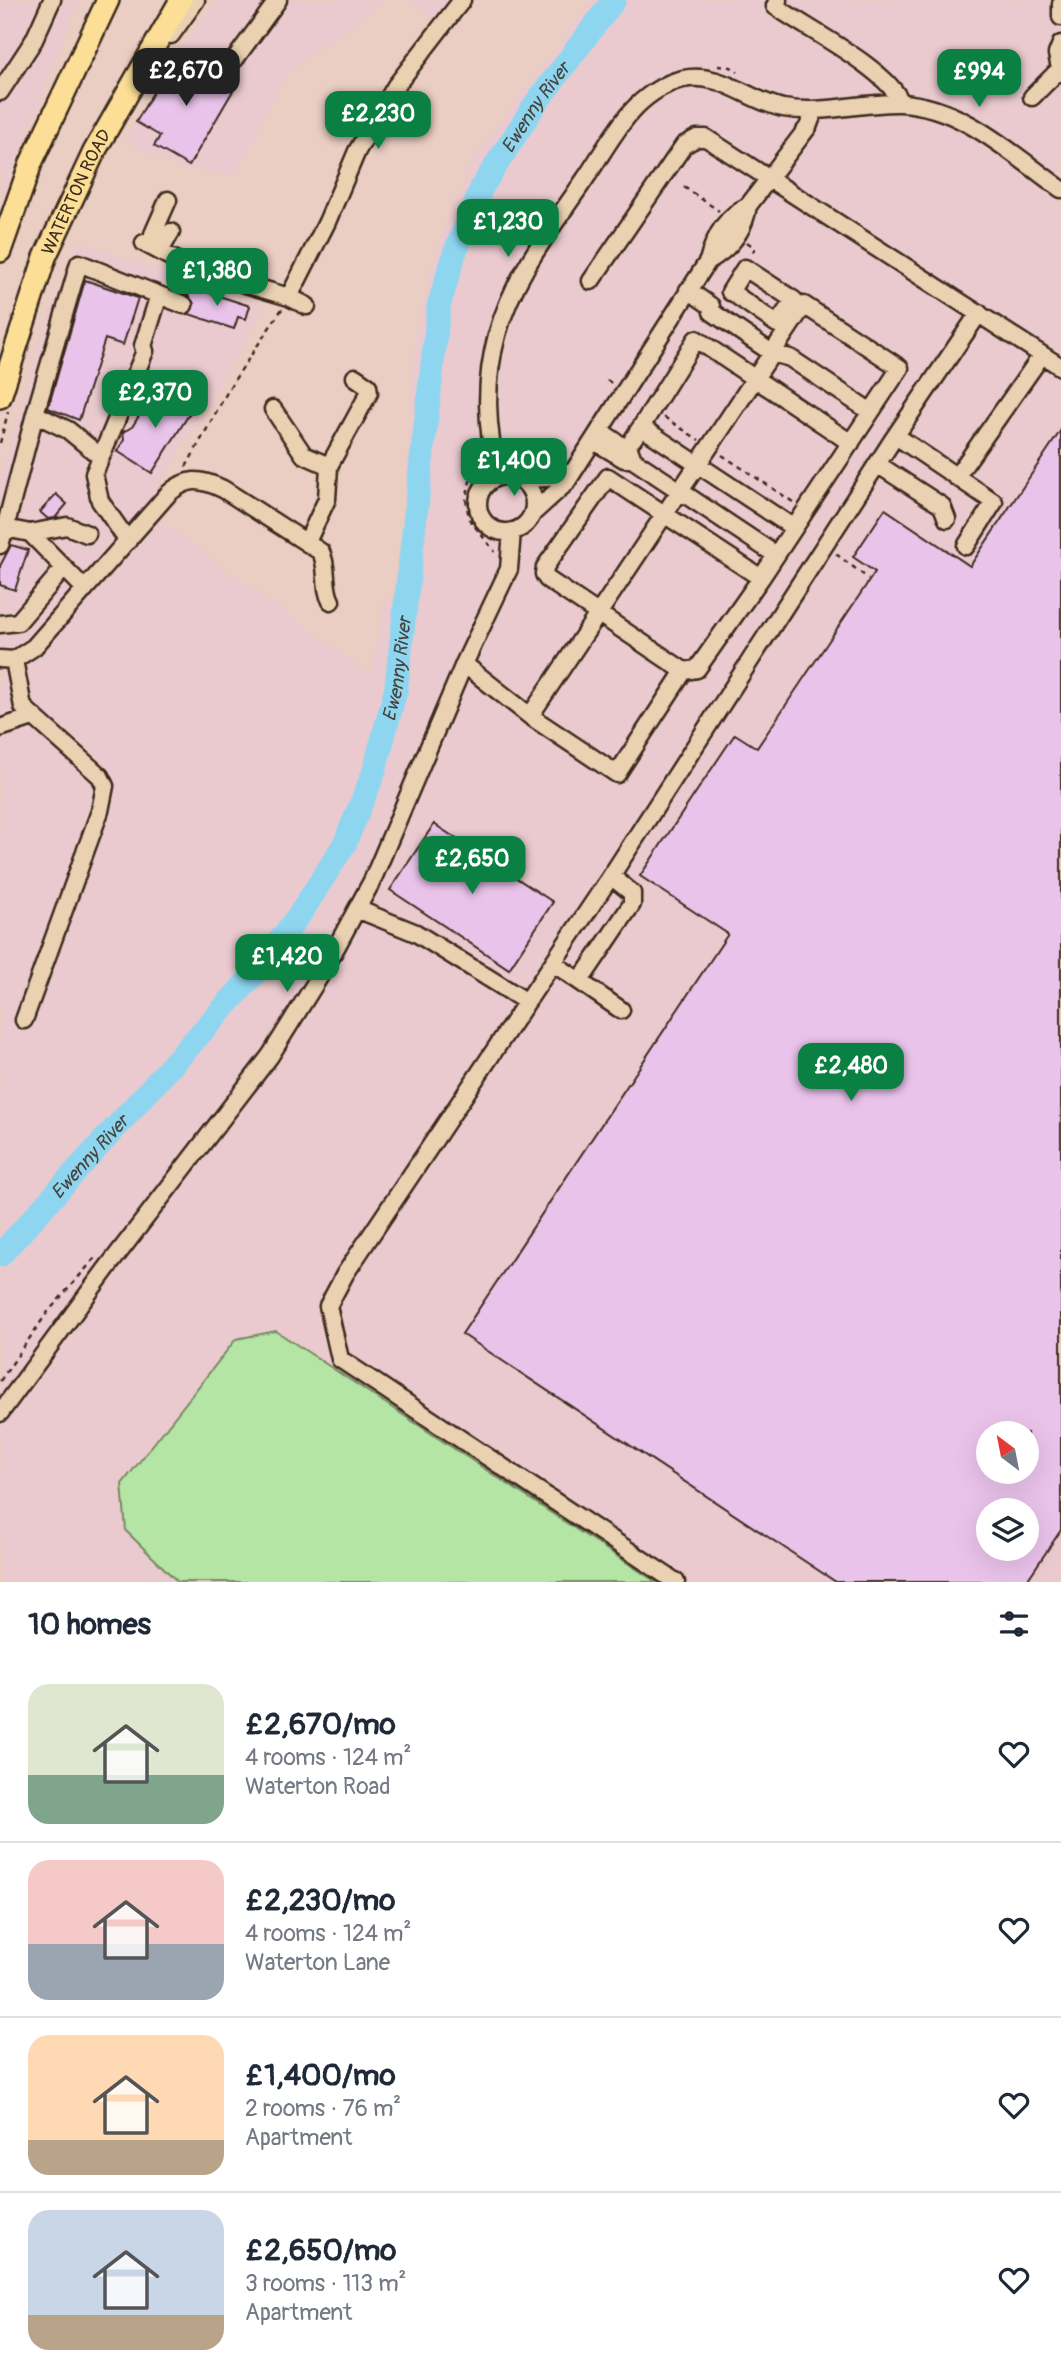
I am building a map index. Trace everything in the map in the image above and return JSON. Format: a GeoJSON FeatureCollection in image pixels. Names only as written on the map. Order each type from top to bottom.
{"type":"FeatureCollection","features":[{"type":"Feature","properties":{"kind":"main road"},"geometry":{"type":"LineString","coordinates":[[0,251],[31,163],[108,0]]}},
{"type":"Feature","properties":{"kind":"main road","name":"WATERTON ROAD"},"geometry":{"type":"LineString","coordinates":[[5,402],[45,257],[94,152],[181,0]]}},
{"type":"Feature","properties":{"kind":"street"},"geometry":{"type":"LineString","coordinates":[[0,92],[34,40],[52,0]]}},
{"type":"Feature","properties":{"kind":"street"},"geometry":{"type":"LineString","coordinates":[[120,105],[196,0]]}},
{"type":"Feature","properties":{"kind":"street"},"geometry":{"type":"LineString","coordinates":[[235,60],[278,0]]}},
{"type":"Feature","properties":{"kind":"street"},"geometry":{"type":"LineString","coordinates":[[289,297],[327,222],[357,151],[395,87],[462,0]]}},
{"type":"Feature","properties":{"kind":"street"},"geometry":{"type":"LineString","coordinates":[[778,0],[775,6],[796,22],[882,76],[898,94],[901,103]]}},
{"type":"Feature","properties":{"kind":"street"},"geometry":{"type":"LineString","coordinates":[[1061,4],[1061,17]]}},
{"type":"Feature","properties":{"kind":"street"},"geometry":{"type":"LineString","coordinates":[[1032,96],[1060,72],[1057,54],[1061,44]]}},
{"type":"Feature","properties":{"kind":"street"},"geometry":{"type":"LineString","coordinates":[[498,476],[490,443],[486,395],[496,337],[507,304],[522,271],[631,112],[657,89],[683,78],[712,79],[781,107],[814,111],[901,103],[959,117],[1061,189]]}},
{"type":"Feature","properties":{"kind":"street"},"geometry":{"type":"LineString","coordinates":[[572,472],[547,478],[520,479],[498,476],[484,486],[478,502],[478,511],[488,525],[503,532],[512,531],[521,528],[533,513],[566,483],[708,261],[713,243],[733,212],[748,206],[808,127],[814,111]]}},
{"type":"Feature","properties":{"kind":"street"},"geometry":{"type":"LineString","coordinates":[[591,281],[684,145],[697,138],[706,138],[1061,367]]}},
{"type":"Feature","properties":{"kind":"street"},"geometry":{"type":"LineString","coordinates":[[152,247],[153,234],[168,200]]}},
{"type":"Feature","properties":{"kind":"street"},"geometry":{"type":"LineString","coordinates":[[152,247],[171,232]]}},
{"type":"Feature","properties":{"kind":"street"},"geometry":{"type":"LineString","coordinates":[[152,247],[191,268],[289,297],[307,306]]}},
{"type":"Feature","properties":{"kind":"street"},"geometry":{"type":"LineString","coordinates":[[0,545],[79,263],[184,305]]}},
{"type":"Feature","properties":{"kind":"street"},"geometry":{"type":"LineString","coordinates":[[717,315],[734,294]]}},
{"type":"Feature","properties":{"kind":"street"},"geometry":{"type":"LineString","coordinates":[[128,541],[100,501],[94,485],[94,474],[145,351],[143,346],[159,295]]}},
{"type":"Feature","properties":{"kind":"street"},"geometry":{"type":"LineString","coordinates":[[685,295],[711,306],[717,315],[772,353],[790,358],[871,412]]}},
{"type":"Feature","properties":{"kind":"street"},"geometry":{"type":"LineString","coordinates":[[530,716],[598,614],[664,515],[679,490],[804,305],[900,368],[761,578],[697,669],[684,671],[598,614],[547,579],[545,567],[608,477],[664,515],[761,578]]}},
{"type":"Feature","properties":{"kind":"street"},"geometry":{"type":"LineString","coordinates":[[676,1582],[340,1359],[328,1306],[345,1274],[611,876],[877,464],[979,313]]}},
{"type":"Feature","properties":{"kind":"street"},"geometry":{"type":"LineString","coordinates":[[794,528],[697,464],[637,433],[696,340],[851,443]]}},
{"type":"Feature","properties":{"kind":"street"},"geometry":{"type":"LineString","coordinates":[[956,477],[1042,355]]}},
{"type":"Feature","properties":{"kind":"street"},"geometry":{"type":"LineString","coordinates":[[307,542],[327,499],[329,467],[369,393],[368,386],[355,377]]}},
{"type":"Feature","properties":{"kind":"street"},"geometry":{"type":"LineString","coordinates":[[274,409],[304,455],[329,467]]}},
{"type":"Feature","properties":{"kind":"street"},"geometry":{"type":"LineString","coordinates":[[35,414],[68,430],[101,457]]}},
{"type":"Feature","properties":{"kind":"street"},"geometry":{"type":"LineString","coordinates":[[597,436],[624,459],[632,459],[776,555]]}},
{"type":"Feature","properties":{"kind":"street"},"geometry":{"type":"LineString","coordinates":[[896,436],[994,502],[966,546]]}},
{"type":"Feature","properties":{"kind":"street"},"geometry":{"type":"LineString","coordinates":[[877,464],[942,506],[947,519]]}},
{"type":"Feature","properties":{"kind":"street"},"geometry":{"type":"LineString","coordinates":[[520,479],[533,493],[533,513]]}},
{"type":"Feature","properties":{"kind":"street"},"geometry":{"type":"LineString","coordinates":[[24,1020],[100,811],[104,786],[100,776],[23,706],[7,659],[34,647],[168,494],[187,481],[208,482],[223,489],[321,552],[326,562],[326,593],[331,601]]}},
{"type":"Feature","properties":{"kind":"street"},"geometry":{"type":"LineString","coordinates":[[5,528],[30,533],[67,526],[87,534]]}},
{"type":"Feature","properties":{"kind":"street"},"geometry":{"type":"LineString","coordinates":[[0,1413],[270,1056],[358,909],[464,664],[509,569],[512,531]]}},
{"type":"Feature","properties":{"kind":"street"},"geometry":{"type":"LineString","coordinates":[[30,533],[85,589]]}},
{"type":"Feature","properties":{"kind":"street"},"geometry":{"type":"LineString","coordinates":[[0,624],[18,622],[64,568]]}},
{"type":"Feature","properties":{"kind":"street"},"geometry":{"type":"LineString","coordinates":[[464,664],[530,716],[617,774],[684,671]]}},
{"type":"Feature","properties":{"kind":"street"},"geometry":{"type":"LineString","coordinates":[[0,728],[33,717]]}},
{"type":"Feature","properties":{"kind":"street"},"geometry":{"type":"LineString","coordinates":[[580,981],[632,904],[632,893],[611,876]]}},
{"type":"Feature","properties":{"kind":"street"},"geometry":{"type":"LineString","coordinates":[[358,909],[416,933],[527,1002]]}},
{"type":"Feature","properties":{"kind":"street"},"geometry":{"type":"LineString","coordinates":[[553,963],[621,1010]]}},
{"type":"Feature","properties":{"kind":"path"},"geometry":{"type":"LineString","coordinates":[[717,65],[731,67],[742,76]]}},
{"type":"Feature","properties":{"kind":"path"},"geometry":{"type":"LineString","coordinates":[[187,481],[187,460],[231,385],[273,328],[289,297]]}},
{"type":"Feature","properties":{"kind":"path"},"geometry":{"type":"LineString","coordinates":[[607,380],[624,391]]}},
{"type":"Feature","properties":{"kind":"path"},"geometry":{"type":"LineString","coordinates":[[0,443],[5,402]]}},
{"type":"Feature","properties":{"kind":"path"},"geometry":{"type":"LineString","coordinates":[[651,408],[806,510]]}},
{"type":"Feature","properties":{"kind":"path"},"geometry":{"type":"LineString","coordinates":[[477,437],[466,499],[467,509],[469,519],[495,549],[496,557]]}},
{"type":"Feature","properties":{"kind":"path"},"geometry":{"type":"LineString","coordinates":[[825,545],[870,579]]}},
{"type":"Feature","properties":{"kind":"path"},"geometry":{"type":"LineString","coordinates":[[0,1381],[47,1313],[81,1271],[101,1252]]}},
{"type":"Feature","properties":{"kind":"shaded area"},"geometry":{"type":"Polygon","coordinates":[[[0,0],[79,0],[0,202],[0,0]]]}},
{"type":"Feature","properties":{"kind":"shaded area"},"geometry":{"type":"Polygon","coordinates":[[[219,0],[386,0],[287,72],[235,176],[181,169],[125,140],[183,45],[219,0]]]}},
{"type":"Feature","properties":{"kind":"shaded area"},"geometry":{"type":"Polygon","coordinates":[[[408,0],[453,0],[438,20],[408,0]]]}},
{"type":"Feature","properties":{"kind":"shaded area"},"geometry":{"type":"Polygon","coordinates":[[[593,0],[1061,0],[1061,1582],[0,1582],[0,477],[38,347],[79,242],[266,308],[144,509],[372,676],[385,598],[398,603],[416,333],[439,240],[475,157],[593,0]]]}},
{"type":"Feature","properties":{"kind":"green space"},"geometry":{"type":"Polygon","coordinates":[[[276,1331],[656,1582],[178,1582],[126,1531],[122,1484],[236,1339],[276,1331]]]}},
{"type":"Feature","properties":{"kind":"building"},"geometry":{"type":"Polygon","coordinates":[[[189,54],[238,82],[189,166],[154,146],[160,136],[136,122],[168,67],[178,73],[189,54]]]}},
{"type":"Feature","properties":{"kind":"building"},"geometry":{"type":"Polygon","coordinates":[[[85,280],[138,298],[123,345],[105,339],[79,420],[48,408],[85,280]]]}},
{"type":"Feature","properties":{"kind":"building"},"geometry":{"type":"Polygon","coordinates":[[[191,287],[250,306],[246,319],[238,317],[234,329],[189,314],[194,304],[188,295],[191,287]]]}},
{"type":"Feature","properties":{"kind":"building"},"geometry":{"type":"Polygon","coordinates":[[[158,386],[193,408],[152,473],[117,451],[124,440],[123,432],[132,427],[158,386]]]}},
{"type":"Feature","properties":{"kind":"building"},"geometry":{"type":"Polygon","coordinates":[[[1061,430],[1061,1530],[1026,1582],[836,1582],[462,1334],[728,934],[640,876],[735,734],[757,748],[875,572],[853,557],[885,509],[970,566],[1061,430]]]}},
{"type":"Feature","properties":{"kind":"building"},"geometry":{"type":"Polygon","coordinates":[[[56,494],[67,504],[55,518],[48,519],[40,512],[56,494]]]}},
{"type":"Feature","properties":{"kind":"building"},"geometry":{"type":"Polygon","coordinates":[[[11,545],[28,550],[15,590],[0,585],[0,566],[11,545]]]}},
{"type":"Feature","properties":{"kind":"building"},"geometry":{"type":"Polygon","coordinates":[[[434,824],[553,902],[509,969],[390,890],[434,824]]]}},
{"type":"Feature","properties":{"kind":"waterway","name":"Ewenny River"},"geometry":{"type":"LineString","coordinates":[[0,1255],[257,971],[302,911],[345,843],[374,772],[396,689],[439,305],[455,252],[482,187],[536,103],[614,0]]}}]}
